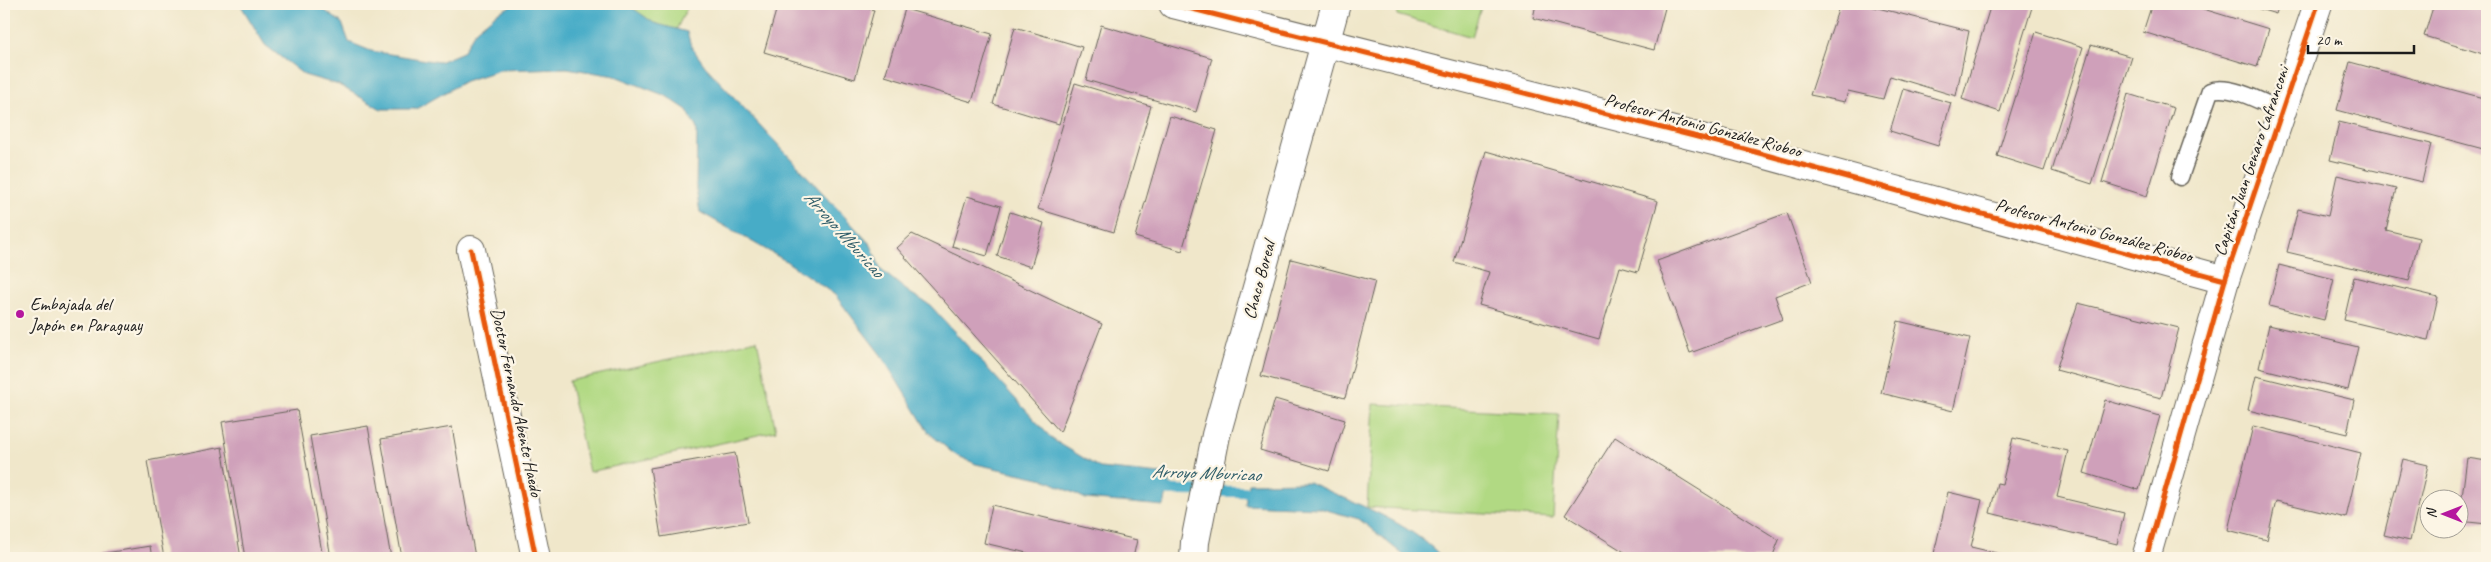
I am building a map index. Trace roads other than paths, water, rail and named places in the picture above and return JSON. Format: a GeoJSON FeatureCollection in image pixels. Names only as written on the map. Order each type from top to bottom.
{"type":"FeatureCollection","features":[{"type":"Feature","properties":{"kind":"street","name":"Profesor Antonio González Rioboo"},"geometry":{"type":"LineString","coordinates":[[1173,4],[1737,147],[2225,280]]}},
{"type":"Feature","properties":{"kind":"street","name":"Chaco Boreal"},"geometry":{"type":"LineString","coordinates":[[1195,550],[1216,435],[1324,41],[1336,4]]}},
{"type":"Feature","properties":{"kind":"street","name":"Capitán Juan Genaro Lafranconi"},"geometry":{"type":"LineString","coordinates":[[2146,558],[2225,280],[2318,4]]}},
{"type":"Feature","properties":{"kind":"street","name":"Doctor Fernando Abente Haedo"},"geometry":{"type":"LineString","coordinates":[[471,250],[536,558]]}},
{"type":"Feature","properties":{"kind":"lane"},"geometry":{"type":"LineString","coordinates":[[2180,177],[2210,91],[2219,88],[2249,97],[2282,111]]}},
{"type":"Feature","properties":{"kind":"water"},"geometry":{"type":"Polygon","coordinates":[[[240,4],[316,4],[342,23],[349,42],[371,51],[439,62],[463,52],[475,31],[497,13],[515,4],[627,4],[654,23],[687,32],[691,46],[705,66],[871,245],[881,270],[910,293],[930,305],[1052,439],[1100,468],[1171,475],[1164,506],[1086,499],[1044,479],[976,464],[954,454],[929,433],[881,355],[835,295],[786,261],[700,212],[696,190],[697,129],[687,110],[666,96],[615,76],[567,68],[500,70],[465,81],[416,109],[381,109],[339,85],[304,75],[265,45],[240,4]]]}},
{"type":"Feature","properties":{"kind":"water"},"geometry":{"type":"Polygon","coordinates":[[[1309,482],[1397,523],[1429,545],[1443,558],[1407,558],[1359,519],[1319,508],[1245,505],[1248,483],[1309,482]]]}},
{"type":"Feature","properties":{"kind":"waterway","name":"Arroyo Mburicao"},"geometry":{"type":"LineString","coordinates":[[1152,490],[1261,492]]}},
{"type":"Feature","properties":{"kind":"place","name":"Embajada del Japón en Paraguay"},"geometry":{"type":"Point","coordinates":[20,314]}}]}
